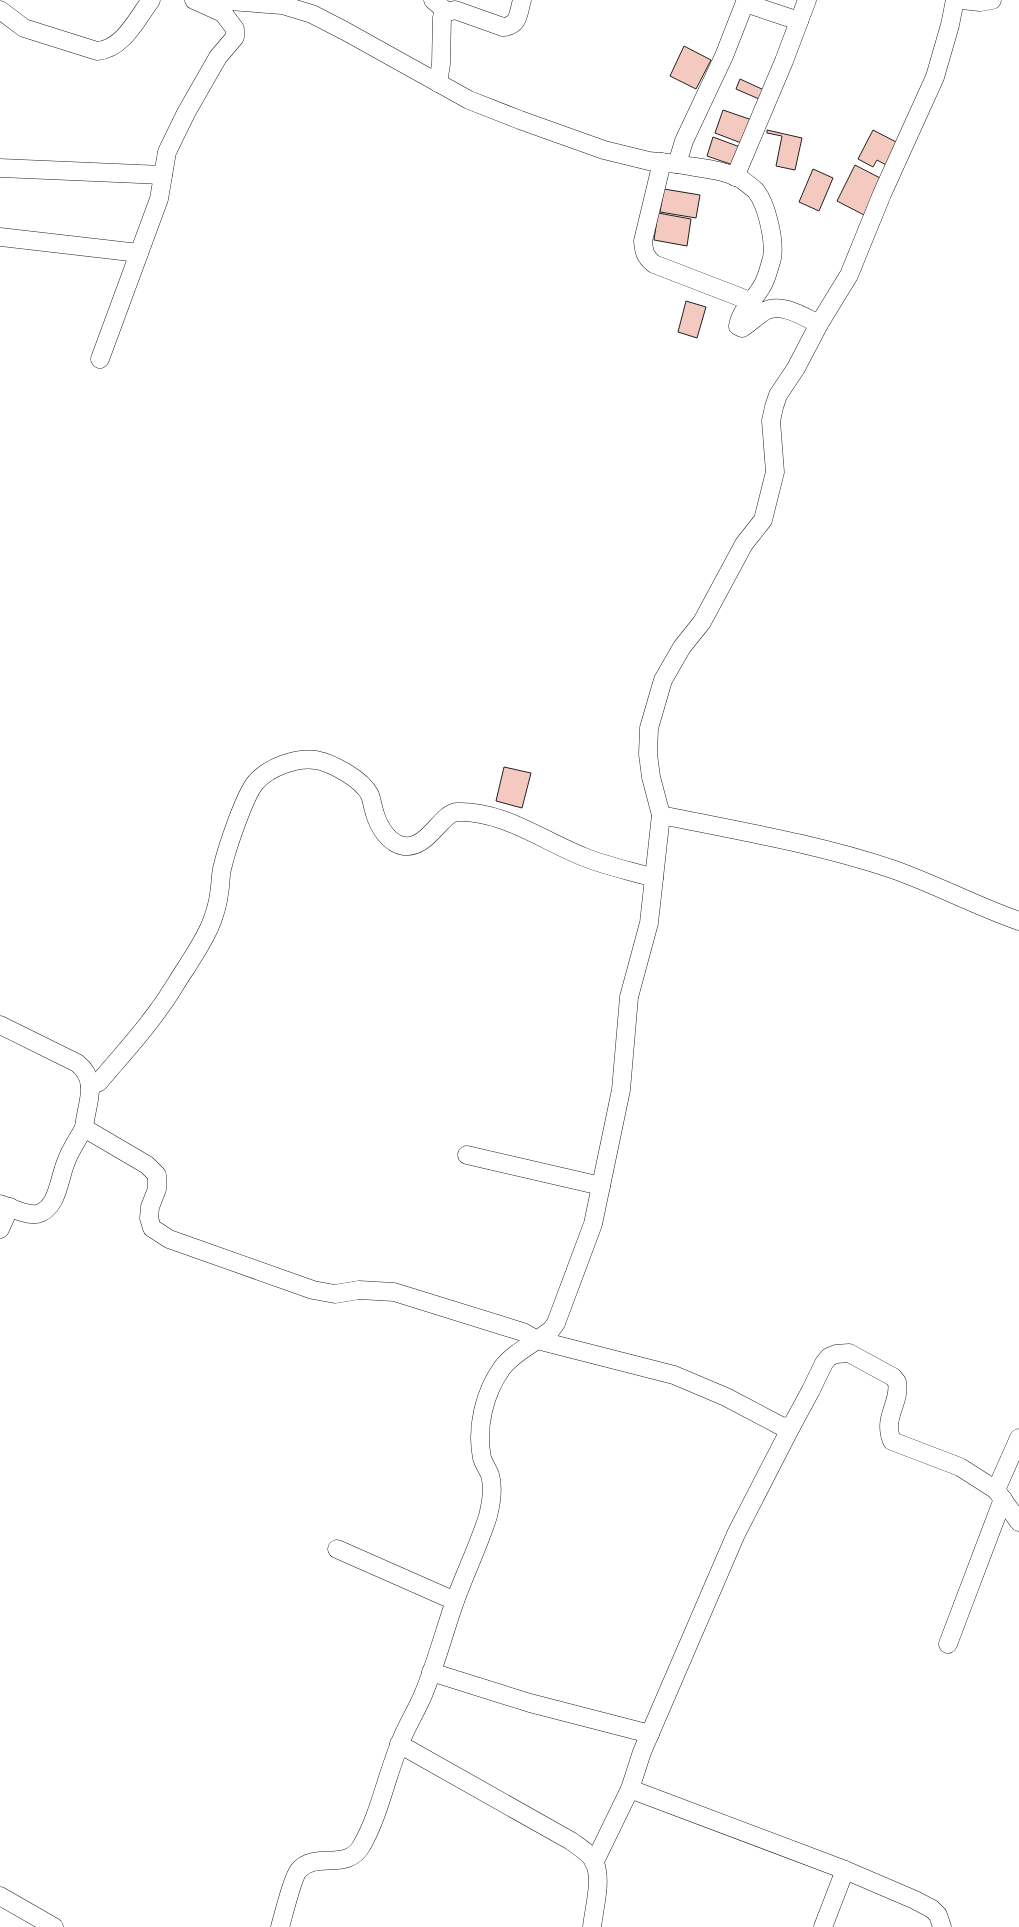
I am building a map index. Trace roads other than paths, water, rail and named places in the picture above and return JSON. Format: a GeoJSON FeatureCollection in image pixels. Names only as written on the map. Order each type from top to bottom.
{"type":"FeatureCollection","features":[{"type":"Feature","properties":{"kind":"street"},"geometry":{"type":"LineString","coordinates":[[0,10],[24,28],[97,51],[107,50],[118,44],[150,0]]}},
{"type":"Feature","properties":{"kind":"street"},"geometry":{"type":"LineString","coordinates":[[100,359],[159,199],[168,152],[186,113],[218,57],[234,37],[235,29],[224,13],[194,0]]}},
{"type":"Feature","properties":{"kind":"street"},"geometry":{"type":"LineString","coordinates":[[216,0],[282,6],[312,14],[346,30],[469,100],[557,134],[604,150],[728,174],[742,180],[756,192],[765,211],[772,236],[772,256],[765,282],[738,320],[739,327],[742,328],[774,307],[789,311],[819,324]]}},
{"type":"Feature","properties":{"kind":"street"},"geometry":{"type":"LineString","coordinates":[[432,0],[458,8],[502,28],[511,27],[516,22],[522,0]]}},
{"type":"Feature","properties":{"kind":"street"},"geometry":{"type":"LineString","coordinates":[[734,176],[784,61],[807,0]]}},
{"type":"Feature","properties":{"kind":"street"},"geometry":{"type":"LineString","coordinates":[[280,1927],[298,1870],[306,1864],[323,1860],[337,1861],[351,1857],[362,1848],[399,1744],[424,1694],[455,1601],[487,1517],[492,1488],[483,1460],[479,1435],[481,1417],[502,1368],[517,1353],[551,1330],[556,1323],[593,1224],[621,1090],[629,997],[649,923],[661,816],[651,777],[648,754],[649,728],[662,680],[682,647],[702,622],[744,544],[763,520],[775,472],[771,421],[778,395],[796,368],[819,324],[849,275],[882,194],[935,77],[955,0]]}},
{"type":"Feature","properties":{"kind":"street"},"geometry":{"type":"LineString","coordinates":[[962,0],[980,2],[992,0]]}},
{"type":"Feature","properties":{"kind":"street"},"geometry":{"type":"LineString","coordinates":[[750,301],[654,264],[644,254],[643,241],[670,163],[684,141],[724,56],[745,2],[799,21]]}},
{"type":"Feature","properties":{"kind":"street"},"geometry":{"type":"LineString","coordinates":[[438,83],[442,64],[442,17],[458,8]]}},
{"type":"Feature","properties":{"kind":"street"},"geometry":{"type":"LineString","coordinates":[[0,168],[163,175]]}},
{"type":"Feature","properties":{"kind":"street"},"geometry":{"type":"LineString","coordinates":[[0,237],[139,253]]}},
{"type":"Feature","properties":{"kind":"street"},"geometry":{"type":"LineString","coordinates":[[90,1086],[99,1082],[158,1010],[197,951],[212,923],[219,896],[222,866],[247,796],[256,781],[282,765],[310,759],[324,761],[353,777],[370,795],[375,816],[386,835],[396,844],[404,846],[415,845],[436,830],[454,812],[478,813],[533,833],[584,857],[654,878]]}},
{"type":"Feature","properties":{"kind":"street"},"geometry":{"type":"LineString","coordinates":[[661,816],[794,842],[846,856],[893,870],[1019,921]]}},
{"type":"Feature","properties":{"kind":"street"},"geometry":{"type":"LineString","coordinates":[[0,1025],[77,1063],[85,1069],[90,1086],[84,1128],[66,1160],[51,1204],[38,1214],[28,1214],[5,1205],[0,1229]]}},
{"type":"Feature","properties":{"kind":"street"},"geometry":{"type":"LineString","coordinates":[[84,1128],[147,1165],[157,1175],[157,1189],[150,1207],[149,1218],[152,1228],[169,1239],[313,1290],[335,1294],[359,1290],[394,1292],[523,1332],[537,1340],[674,1375],[726,1397],[781,1426],[791,1427]]}},
{"type":"Feature","properties":{"kind":"street"},"geometry":{"type":"LineString","coordinates":[[467,1155],[601,1186]]}},
{"type":"Feature","properties":{"kind":"street"},"geometry":{"type":"LineString","coordinates":[[594,1862],[630,1789],[642,1752],[736,1534],[824,1363],[829,1357],[836,1354],[849,1353],[893,1377],[898,1386],[888,1426],[892,1441],[960,1467],[1000,1494],[1019,1522]]}},
{"type":"Feature","properties":{"kind":"street"},"geometry":{"type":"LineString","coordinates":[[948,1644],[1019,1438]]}},
{"type":"Feature","properties":{"kind":"street"},"geometry":{"type":"LineString","coordinates":[[337,1549],[455,1601]]}},
{"type":"Feature","properties":{"kind":"street"},"geometry":{"type":"LineString","coordinates":[[431,1672],[530,1703],[650,1734]]}},
{"type":"Feature","properties":{"kind":"street"},"geometry":{"type":"LineString","coordinates":[[399,1744],[571,1842],[585,1852],[594,1862],[598,1883],[592,1927]]}},
{"type":"Feature","properties":{"kind":"street"},"geometry":{"type":"LineString","coordinates":[[630,1789],[845,1870],[932,1909],[938,1915],[942,1927]]}},
{"type":"Feature","properties":{"kind":"street"},"geometry":{"type":"LineString","coordinates":[[824,1927],[845,1870]]}},
{"type":"Feature","properties":{"kind":"street"},"geometry":{"type":"LineString","coordinates":[[0,1896],[54,1927]]}}]}
